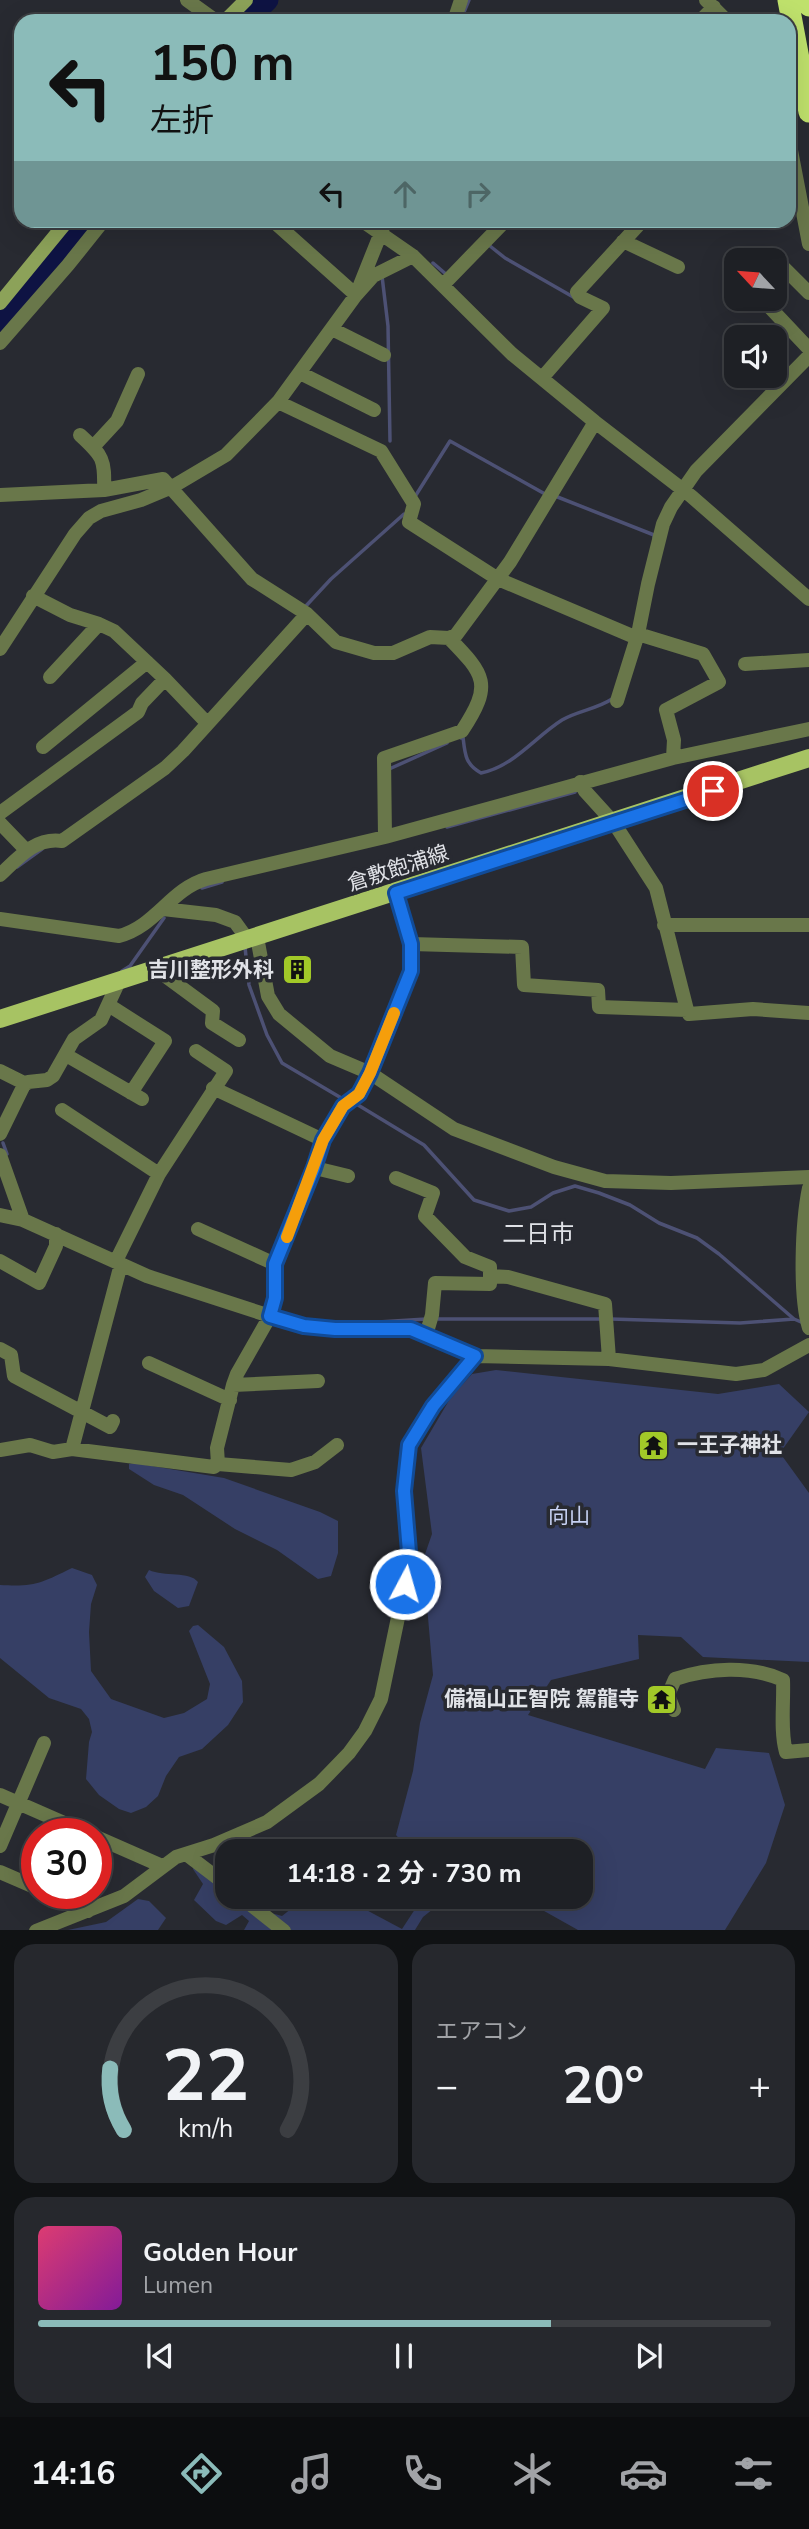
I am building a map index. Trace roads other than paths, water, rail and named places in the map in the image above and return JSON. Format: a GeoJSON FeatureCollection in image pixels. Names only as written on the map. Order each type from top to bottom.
{"type":"FeatureCollection","features":[{"type":"Feature","properties":{"kind":"highway"},"geometry":{"type":"LineString","coordinates":[[808,0],[809,6]]}},
{"type":"Feature","properties":{"kind":"highway"},"geometry":{"type":"LineString","coordinates":[[796,43],[809,112]]}},
{"type":"Feature","properties":{"kind":"main road"},"geometry":{"type":"LineString","coordinates":[[232,14],[246,0]]}},
{"type":"Feature","properties":{"kind":"main road"},"geometry":{"type":"LineString","coordinates":[[0,303],[61,228]]}},
{"type":"Feature","properties":{"kind":"main road","name":"倉敷飽浦線"},"geometry":{"type":"LineString","coordinates":[[0,1019],[809,758]]}},
{"type":"Feature","properties":{"kind":"street"},"geometry":{"type":"LineString","coordinates":[[187,0],[206,14]]}},
{"type":"Feature","properties":{"kind":"street"},"geometry":{"type":"LineString","coordinates":[[796,176],[809,244]]}},
{"type":"Feature","properties":{"kind":"street"},"geometry":{"type":"LineString","coordinates":[[0,344],[98,228]]}},
{"type":"Feature","properties":{"kind":"street"},"geometry":{"type":"LineString","coordinates":[[281,228],[356,295]]}},
{"type":"Feature","properties":{"kind":"street"},"geometry":{"type":"LineString","coordinates":[[356,295],[365,266],[383,228]]}},
{"type":"Feature","properties":{"kind":"street"},"geometry":{"type":"LineString","coordinates":[[384,228],[512,354],[682,489],[809,599]]}},
{"type":"Feature","properties":{"kind":"street"},"geometry":{"type":"LineString","coordinates":[[443,285],[498,228]]}},
{"type":"Feature","properties":{"kind":"street"},"geometry":{"type":"LineString","coordinates":[[542,377],[603,308],[579,296],[577,292],[626,243],[637,228]]}},
{"type":"Feature","properties":{"kind":"street"},"geometry":{"type":"LineString","coordinates":[[626,243],[678,267]]}},
{"type":"Feature","properties":{"kind":"street"},"geometry":{"type":"LineString","coordinates":[[0,649],[75,534],[89,518],[101,511],[141,500],[172,487],[226,455],[278,402],[356,295],[373,276],[413,256]]}},
{"type":"Feature","properties":{"kind":"street"},"geometry":{"type":"LineString","coordinates":[[788,272],[809,293]]}},
{"type":"Feature","properties":{"kind":"street"},"geometry":{"type":"LineString","coordinates":[[617,701],[638,636],[663,524],[682,489],[808,350],[774,312]]}},
{"type":"Feature","properties":{"kind":"street"},"geometry":{"type":"LineString","coordinates":[[332,329],[384,355]]}},
{"type":"Feature","properties":{"kind":"street"},"geometry":{"type":"LineString","coordinates":[[300,373],[374,410]]}},
{"type":"Feature","properties":{"kind":"street"},"geometry":{"type":"LineString","coordinates":[[93,447],[117,421],[138,374]]}},
{"type":"Feature","properties":{"kind":"street"},"geometry":{"type":"LineString","coordinates":[[278,402],[381,451],[414,504],[409,522],[498,579],[638,636],[703,654],[719,682],[666,710],[674,740],[673,758]]}},
{"type":"Feature","properties":{"kind":"street"},"geometry":{"type":"LineString","coordinates":[[0,495],[104,490],[163,479],[252,579],[304,612],[336,642],[373,653],[393,653],[430,637],[449,638],[456,635],[498,579],[595,422]]}},
{"type":"Feature","properties":{"kind":"street"},"geometry":{"type":"LineString","coordinates":[[80,435],[105,463],[104,490]]}},
{"type":"Feature","properties":{"kind":"street"},"geometry":{"type":"LineString","coordinates":[[33,596],[69,615],[114,631],[207,723]]}},
{"type":"Feature","properties":{"kind":"street"},"geometry":{"type":"LineString","coordinates":[[0,875],[26,850],[50,839],[62,841],[165,768],[183,751],[304,612]]}},
{"type":"Feature","properties":{"kind":"street"},"geometry":{"type":"LineString","coordinates":[[50,677],[99,624]]}},
{"type":"Feature","properties":{"kind":"street"},"geometry":{"type":"LineString","coordinates":[[385,837],[384,758],[462,731],[482,694],[476,665],[449,638]]}},
{"type":"Feature","properties":{"kind":"street"},"geometry":{"type":"LineString","coordinates":[[746,664],[809,660]]}},
{"type":"Feature","properties":{"kind":"street"},"geometry":{"type":"LineString","coordinates":[[43,747],[147,662]]}},
{"type":"Feature","properties":{"kind":"street"},"geometry":{"type":"LineString","coordinates":[[0,813],[138,712],[142,703],[165,679]]}},
{"type":"Feature","properties":{"kind":"street"},"geometry":{"type":"LineString","coordinates":[[0,919],[119,936],[130,933],[163,909],[191,883],[582,786],[673,758],[809,729]]}},
{"type":"Feature","properties":{"kind":"street"},"geometry":{"type":"LineString","coordinates":[[582,786],[614,823],[656,888],[689,1014],[753,1009],[809,1013]]}},
{"type":"Feature","properties":{"kind":"street"},"geometry":{"type":"LineString","coordinates":[[0,823],[26,850]]}},
{"type":"Feature","properties":{"kind":"street"},"geometry":{"type":"LineString","coordinates":[[218,1464],[217,1448],[233,1385],[270,1316],[275,1298],[275,1264],[323,1140],[343,1106],[359,1094],[370,1073],[411,971],[411,944],[396,893]]}},
{"type":"Feature","properties":{"kind":"street"},"geometry":{"type":"LineString","coordinates":[[163,909],[216,915],[235,922],[252,939],[268,996],[279,1014],[330,1056],[370,1073],[454,1129],[554,1167],[604,1181],[671,1183],[809,1177]]}},
{"type":"Feature","properties":{"kind":"street"},"geometry":{"type":"LineString","coordinates":[[664,925],[809,925]]}},
{"type":"Feature","properties":{"kind":"street"},"geometry":{"type":"LineString","coordinates":[[411,944],[522,947],[524,985],[598,990],[599,1007],[687,1010]]}},
{"type":"Feature","properties":{"kind":"street"},"geometry":{"type":"LineString","coordinates":[[156,970],[214,1011],[212,1023],[239,1040]]}},
{"type":"Feature","properties":{"kind":"street"},"geometry":{"type":"LineString","coordinates":[[0,1071],[26,1084],[47,1080],[53,1076],[74,1039],[102,1020],[119,981]]}},
{"type":"Feature","properties":{"kind":"street"},"geometry":{"type":"LineString","coordinates":[[66,1055],[136,1096],[165,1041],[110,1006]]}},
{"type":"Feature","properties":{"kind":"street"},"geometry":{"type":"LineString","coordinates":[[72,1449],[119,1262],[159,1174],[226,1070],[195,1051]]}},
{"type":"Feature","properties":{"kind":"street"},"geometry":{"type":"LineString","coordinates":[[0,1134],[26,1084]]}},
{"type":"Feature","properties":{"kind":"street"},"geometry":{"type":"LineString","coordinates":[[213,1088],[323,1140]]}},
{"type":"Feature","properties":{"kind":"street"},"geometry":{"type":"LineString","coordinates":[[62,1110],[159,1174]]}},
{"type":"Feature","properties":{"kind":"street"},"geometry":{"type":"LineString","coordinates":[[0,1155],[23,1220]]}},
{"type":"Feature","properties":{"kind":"street"},"geometry":{"type":"LineString","coordinates":[[314,1168],[348,1176]]}},
{"type":"Feature","properties":{"kind":"street"},"geometry":{"type":"LineString","coordinates":[[396,1178],[433,1193],[425,1216],[465,1257],[490,1267],[490,1284],[435,1283],[432,1315],[426,1335]]}},
{"type":"Feature","properties":{"kind":"street"},"geometry":{"type":"LineString","coordinates":[[809,1188],[803,1227],[804,1293],[809,1328]]}},
{"type":"Feature","properties":{"kind":"street"},"geometry":{"type":"LineString","coordinates":[[0,1215],[23,1220],[174,1286],[270,1316],[304,1326],[358,1331],[401,1327],[475,1356],[609,1359],[751,1374],[776,1364],[809,1345]]}},
{"type":"Feature","properties":{"kind":"street"},"geometry":{"type":"LineString","coordinates":[[198,1229],[275,1264]]}},
{"type":"Feature","properties":{"kind":"street"},"geometry":{"type":"LineString","coordinates":[[0,1261],[39,1283],[57,1246],[56,1234]]}},
{"type":"Feature","properties":{"kind":"street"},"geometry":{"type":"LineString","coordinates":[[490,1276],[508,1277],[606,1304],[609,1359]]}},
{"type":"Feature","properties":{"kind":"street"},"geometry":{"type":"LineString","coordinates":[[0,1349],[10,1355],[14,1376],[110,1427],[113,1421]]}},
{"type":"Feature","properties":{"kind":"street"},"geometry":{"type":"LineString","coordinates":[[36,1930],[124,1896],[176,1857],[214,1845],[267,1822],[319,1784],[349,1753],[365,1731],[381,1699],[405,1584],[409,1552],[404,1491],[409,1445],[433,1406],[475,1356]]}},
{"type":"Feature","properties":{"kind":"street"},"geometry":{"type":"LineString","coordinates":[[149,1363],[230,1400]]}},
{"type":"Feature","properties":{"kind":"street"},"geometry":{"type":"LineString","coordinates":[[233,1385],[317,1381]]}},
{"type":"Feature","properties":{"kind":"street"},"geometry":{"type":"LineString","coordinates":[[0,1450],[30,1446],[52,1452],[72,1449],[214,1467],[218,1464],[291,1470],[315,1462],[337,1446]]}},
{"type":"Feature","properties":{"kind":"street"},"geometry":{"type":"LineString","coordinates":[[674,1710],[668,1695],[675,1679],[720,1670],[767,1673],[783,1680],[782,1739],[786,1752],[809,1750]]}},
{"type":"Feature","properties":{"kind":"street"},"geometry":{"type":"LineString","coordinates":[[0,1846],[44,1743]]}},
{"type":"Feature","properties":{"kind":"street"},"geometry":{"type":"LineString","coordinates":[[0,1795],[46,1818]]}},
{"type":"Feature","properties":{"kind":"street"},"geometry":{"type":"LineString","coordinates":[[112,1844],[162,1866]]}},
{"type":"Feature","properties":{"kind":"street"},"geometry":{"type":"LineString","coordinates":[[186,1854],[215,1876]]}},
{"type":"Feature","properties":{"kind":"street"},"geometry":{"type":"LineString","coordinates":[[0,1872],[21,1881]]}},
{"type":"Feature","properties":{"kind":"street"},"geometry":{"type":"LineString","coordinates":[[83,1909],[88,1911]]}},
{"type":"Feature","properties":{"kind":"street"},"geometry":{"type":"LineString","coordinates":[[257,1909],[284,1930]]}},
{"type":"Feature","properties":{"kind":"waterway"},"geometry":{"type":"LineString","coordinates":[[254,14],[268,0]]}},
{"type":"Feature","properties":{"kind":"waterway"},"geometry":{"type":"LineString","coordinates":[[464,12],[469,0]]}},
{"type":"Feature","properties":{"kind":"waterway"},"geometry":{"type":"LineString","coordinates":[[0,327],[80,228]]}},
{"type":"Feature","properties":{"kind":"waterway"},"geometry":{"type":"LineString","coordinates":[[490,246],[505,258],[575,298]]}},
{"type":"Feature","properties":{"kind":"waterway"},"geometry":{"type":"LineString","coordinates":[[433,263],[447,275]]}},
{"type":"Feature","properties":{"kind":"waterway"},"geometry":{"type":"LineString","coordinates":[[382,276],[388,326],[390,441]]}},
{"type":"Feature","properties":{"kind":"waterway"},"geometry":{"type":"LineString","coordinates":[[416,495],[450,441],[545,494]]}},
{"type":"Feature","properties":{"kind":"waterway"},"geometry":{"type":"LineString","coordinates":[[555,496],[654,535],[654,538]]}},
{"type":"Feature","properties":{"kind":"waterway"},"geometry":{"type":"LineString","coordinates":[[304,608],[331,579],[404,514]]}},
{"type":"Feature","properties":{"kind":"waterway"},"geometry":{"type":"LineString","coordinates":[[461,738],[463,737],[469,762],[476,770],[481,773],[493,770],[514,758],[562,720],[612,699]]}},
{"type":"Feature","properties":{"kind":"waterway"},"geometry":{"type":"LineString","coordinates":[[387,770],[447,743]]}},
{"type":"Feature","properties":{"kind":"waterway"},"geometry":{"type":"LineString","coordinates":[[447,827],[575,792]]}},
{"type":"Feature","properties":{"kind":"waterway"},"geometry":{"type":"LineString","coordinates":[[17,867],[42,849]]}},
{"type":"Feature","properties":{"kind":"waterway"},"geometry":{"type":"LineString","coordinates":[[202,888],[222,882]]}},
{"type":"Feature","properties":{"kind":"waterway"},"geometry":{"type":"LineString","coordinates":[[122,971],[130,966],[164,918]]}},
{"type":"Feature","properties":{"kind":"waterway"},"geometry":{"type":"LineString","coordinates":[[245,947],[249,985],[267,1035],[282,1063],[343,1099]]}},
{"type":"Feature","properties":{"kind":"waterway"},"geometry":{"type":"LineString","coordinates":[[358,1105],[424,1145],[474,1200],[509,1211],[531,1207],[553,1193],[575,1186],[599,1193],[630,1205],[659,1223],[697,1238],[801,1322]]}},
{"type":"Feature","properties":{"kind":"waterway"},"geometry":{"type":"LineString","coordinates":[[3,1143],[7,1154]]}},
{"type":"Feature","properties":{"kind":"waterway"},"geometry":{"type":"LineString","coordinates":[[378,1322],[426,1319]]}},
{"type":"Feature","properties":{"kind":"waterway"},"geometry":{"type":"LineString","coordinates":[[438,1319],[600,1319]]}},
{"type":"Feature","properties":{"kind":"waterway"},"geometry":{"type":"LineString","coordinates":[[611,1319],[740,1323],[794,1319]]}},
{"type":"Feature","properties":{"kind":"place","name":"吉川整形外科"},"geometry":{"type":"Point","coordinates":[297,970]}},
{"type":"Feature","properties":{"kind":"place","name":"一王子神社"},"geometry":{"type":"Point","coordinates":[654,1445]}},
{"type":"Feature","properties":{"kind":"place","name":"備福山正智院 駕龍寺"},"geometry":{"type":"Point","coordinates":[662,1699]}},
{"type":"Feature","properties":{"kind":"district","name":"二日市"},"geometry":{"type":"Point","coordinates":[538,1234]}},
{"type":"Feature","properties":{"kind":"park label","name":"向山"},"geometry":{"type":"Point","coordinates":[569,1516]}}]}
